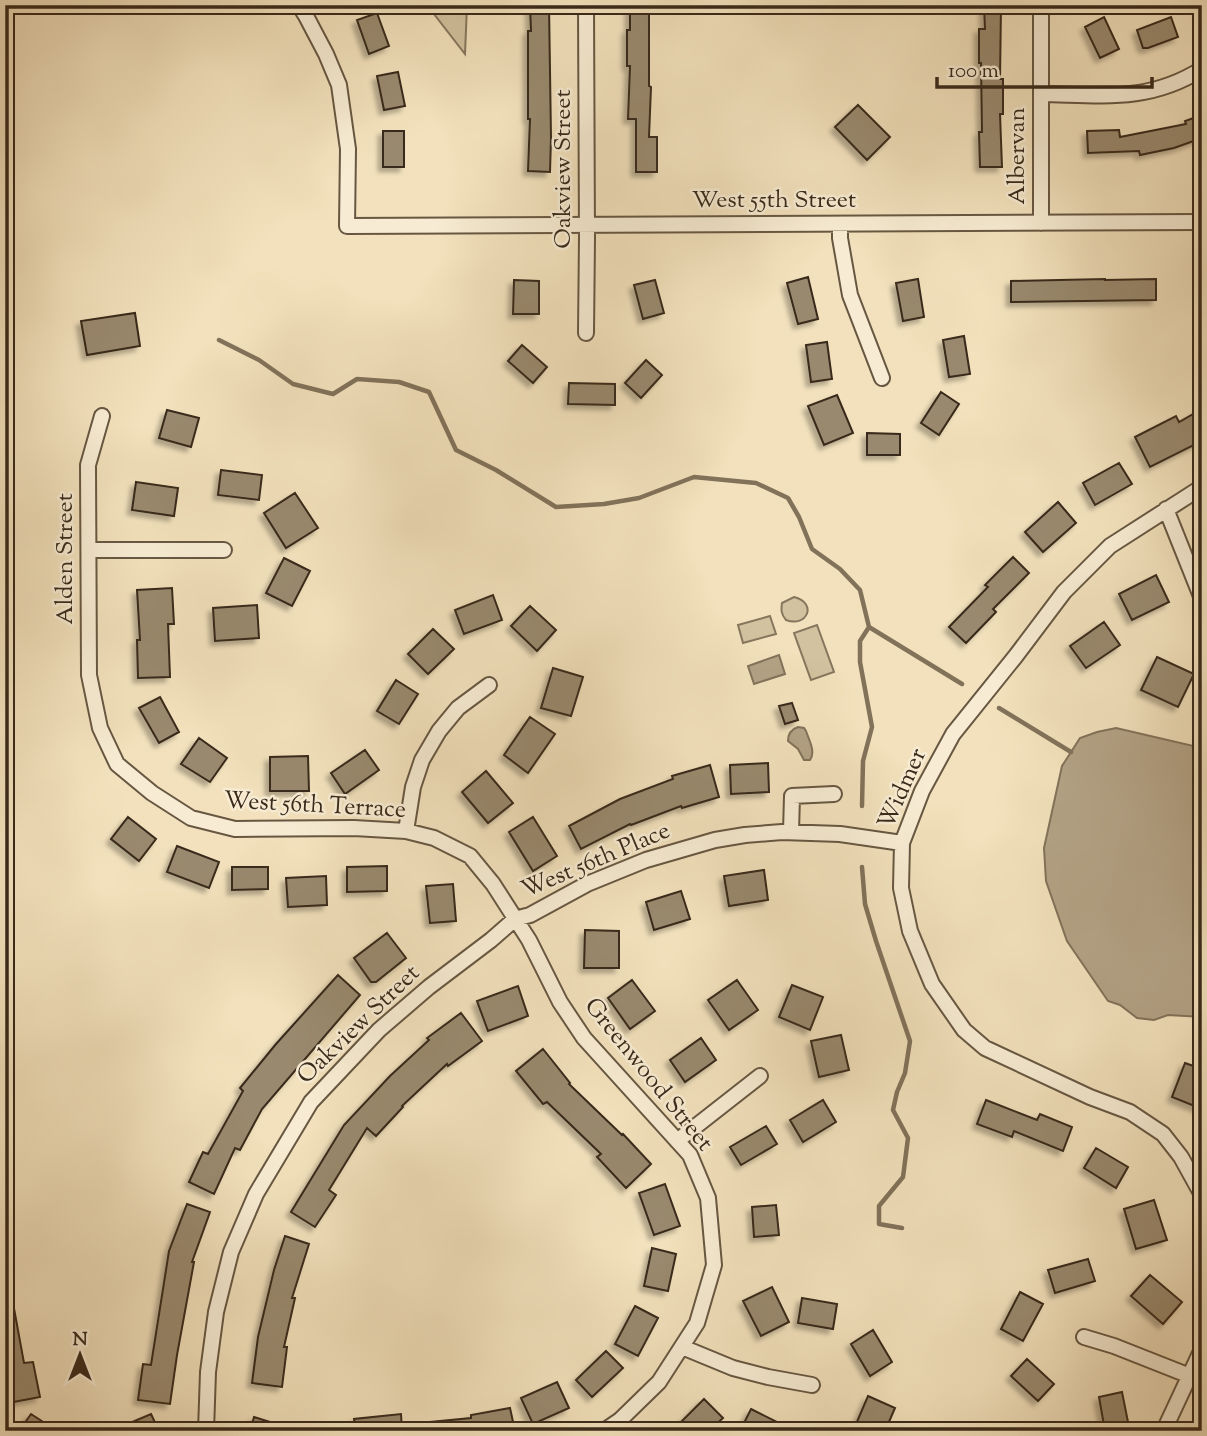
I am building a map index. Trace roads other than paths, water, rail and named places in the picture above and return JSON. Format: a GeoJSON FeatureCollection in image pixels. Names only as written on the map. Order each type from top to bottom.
{"type":"FeatureCollection","features":[{"type":"Feature","properties":{"kind":"street","name":"West 55th Street"},"geometry":{"type":"LineString","coordinates":[[299,5],[326,54],[339,85],[348,149],[347,226],[1202,222]]}},
{"type":"Feature","properties":{"kind":"street","name":"Oakview Street"},"geometry":{"type":"LineString","coordinates":[[586,5],[586,333]]}},
{"type":"Feature","properties":{"kind":"street","name":"Albervan"},"geometry":{"type":"LineString","coordinates":[[1041,5],[1041,223]]}},
{"type":"Feature","properties":{"kind":"street"},"geometry":{"type":"LineString","coordinates":[[1041,94],[1139,93],[1180,82],[1202,69]]}},
{"type":"Feature","properties":{"kind":"street"},"geometry":{"type":"LineString","coordinates":[[840,224],[850,295],[882,378]]}},
{"type":"Feature","properties":{"kind":"street","name":"Alden Street"},"geometry":{"type":"LineString","coordinates":[[95,703],[89,675],[88,465],[102,416]]}},
{"type":"Feature","properties":{"kind":"street","name":"Widmer"},"geometry":{"type":"LineString","coordinates":[[1202,487],[1110,546],[1064,592],[953,734],[922,791],[902,843],[901,888],[910,932],[933,984],[964,1030],[985,1048],[1090,1097],[1130,1112],[1163,1134],[1181,1157],[1202,1195]]}},
{"type":"Feature","properties":{"kind":"street"},"geometry":{"type":"LineString","coordinates":[[1166,509],[1202,599]]}},
{"type":"Feature","properties":{"kind":"street"},"geometry":{"type":"LineString","coordinates":[[89,550],[224,550]]}},
{"type":"Feature","properties":{"kind":"street"},"geometry":{"type":"LineString","coordinates":[[406,831],[413,788],[422,760],[439,731],[458,708],[489,685]]}},
{"type":"Feature","properties":{"kind":"street","name":"West 56th Terrace"},"geometry":{"type":"LineString","coordinates":[[95,703],[100,728],[117,764],[152,793],[191,818],[235,829],[354,828],[406,831],[434,838],[470,856],[493,884],[515,919]]}},
{"type":"Feature","properties":{"kind":"street"},"geometry":{"type":"LineString","coordinates":[[791,832],[792,796],[834,794]]}},
{"type":"Feature","properties":{"kind":"street","name":"West 56th Place"},"geometry":{"type":"LineString","coordinates":[[515,919],[530,915],[587,884],[646,860],[715,839],[791,832],[840,834],[902,843]]}},
{"type":"Feature","properties":{"kind":"street","name":"Oakview Street"},"geometry":{"type":"LineString","coordinates":[[206,1431],[209,1360],[216,1312],[231,1252],[256,1194],[304,1113],[311,1102],[379,1030],[515,919]]}},
{"type":"Feature","properties":{"kind":"street","name":"Greenwood Street"},"geometry":{"type":"LineString","coordinates":[[515,919],[538,957],[560,1002],[584,1038],[690,1155],[708,1198],[714,1265],[697,1323],[659,1382],[620,1420],[604,1431]]}},
{"type":"Feature","properties":{"kind":"street"},"geometry":{"type":"LineString","coordinates":[[677,1141],[760,1076]]}},
{"type":"Feature","properties":{"kind":"street"},"geometry":{"type":"LineString","coordinates":[[1084,1337],[1190,1376]]}},
{"type":"Feature","properties":{"kind":"street"},"geometry":{"type":"LineString","coordinates":[[682,1347],[733,1368],[812,1385]]}},
{"type":"Feature","properties":{"kind":"street"},"geometry":{"type":"LineString","coordinates":[[1165,1431],[1202,1349]]}},
{"type":"Feature","properties":{"kind":"waterway"},"geometry":{"type":"LineString","coordinates":[[219,340],[259,360],[293,384],[333,394],[357,379],[399,382],[429,392],[456,450],[496,470],[556,507],[604,504],[639,498],[694,477],[756,483],[788,498],[812,549],[840,569],[860,590],[869,627],[962,684]]}},
{"type":"Feature","properties":{"kind":"waterway"},"geometry":{"type":"LineString","coordinates":[[862,806],[863,761],[872,727],[860,662],[860,641],[869,627]]}},
{"type":"Feature","properties":{"kind":"waterway"},"geometry":{"type":"LineString","coordinates":[[999,708],[1071,752]]}},
{"type":"Feature","properties":{"kind":"waterway"},"geometry":{"type":"LineString","coordinates":[[862,867],[865,904],[910,1041],[905,1073],[893,1110],[908,1138],[903,1177],[879,1206],[879,1224],[902,1228]]}}]}
